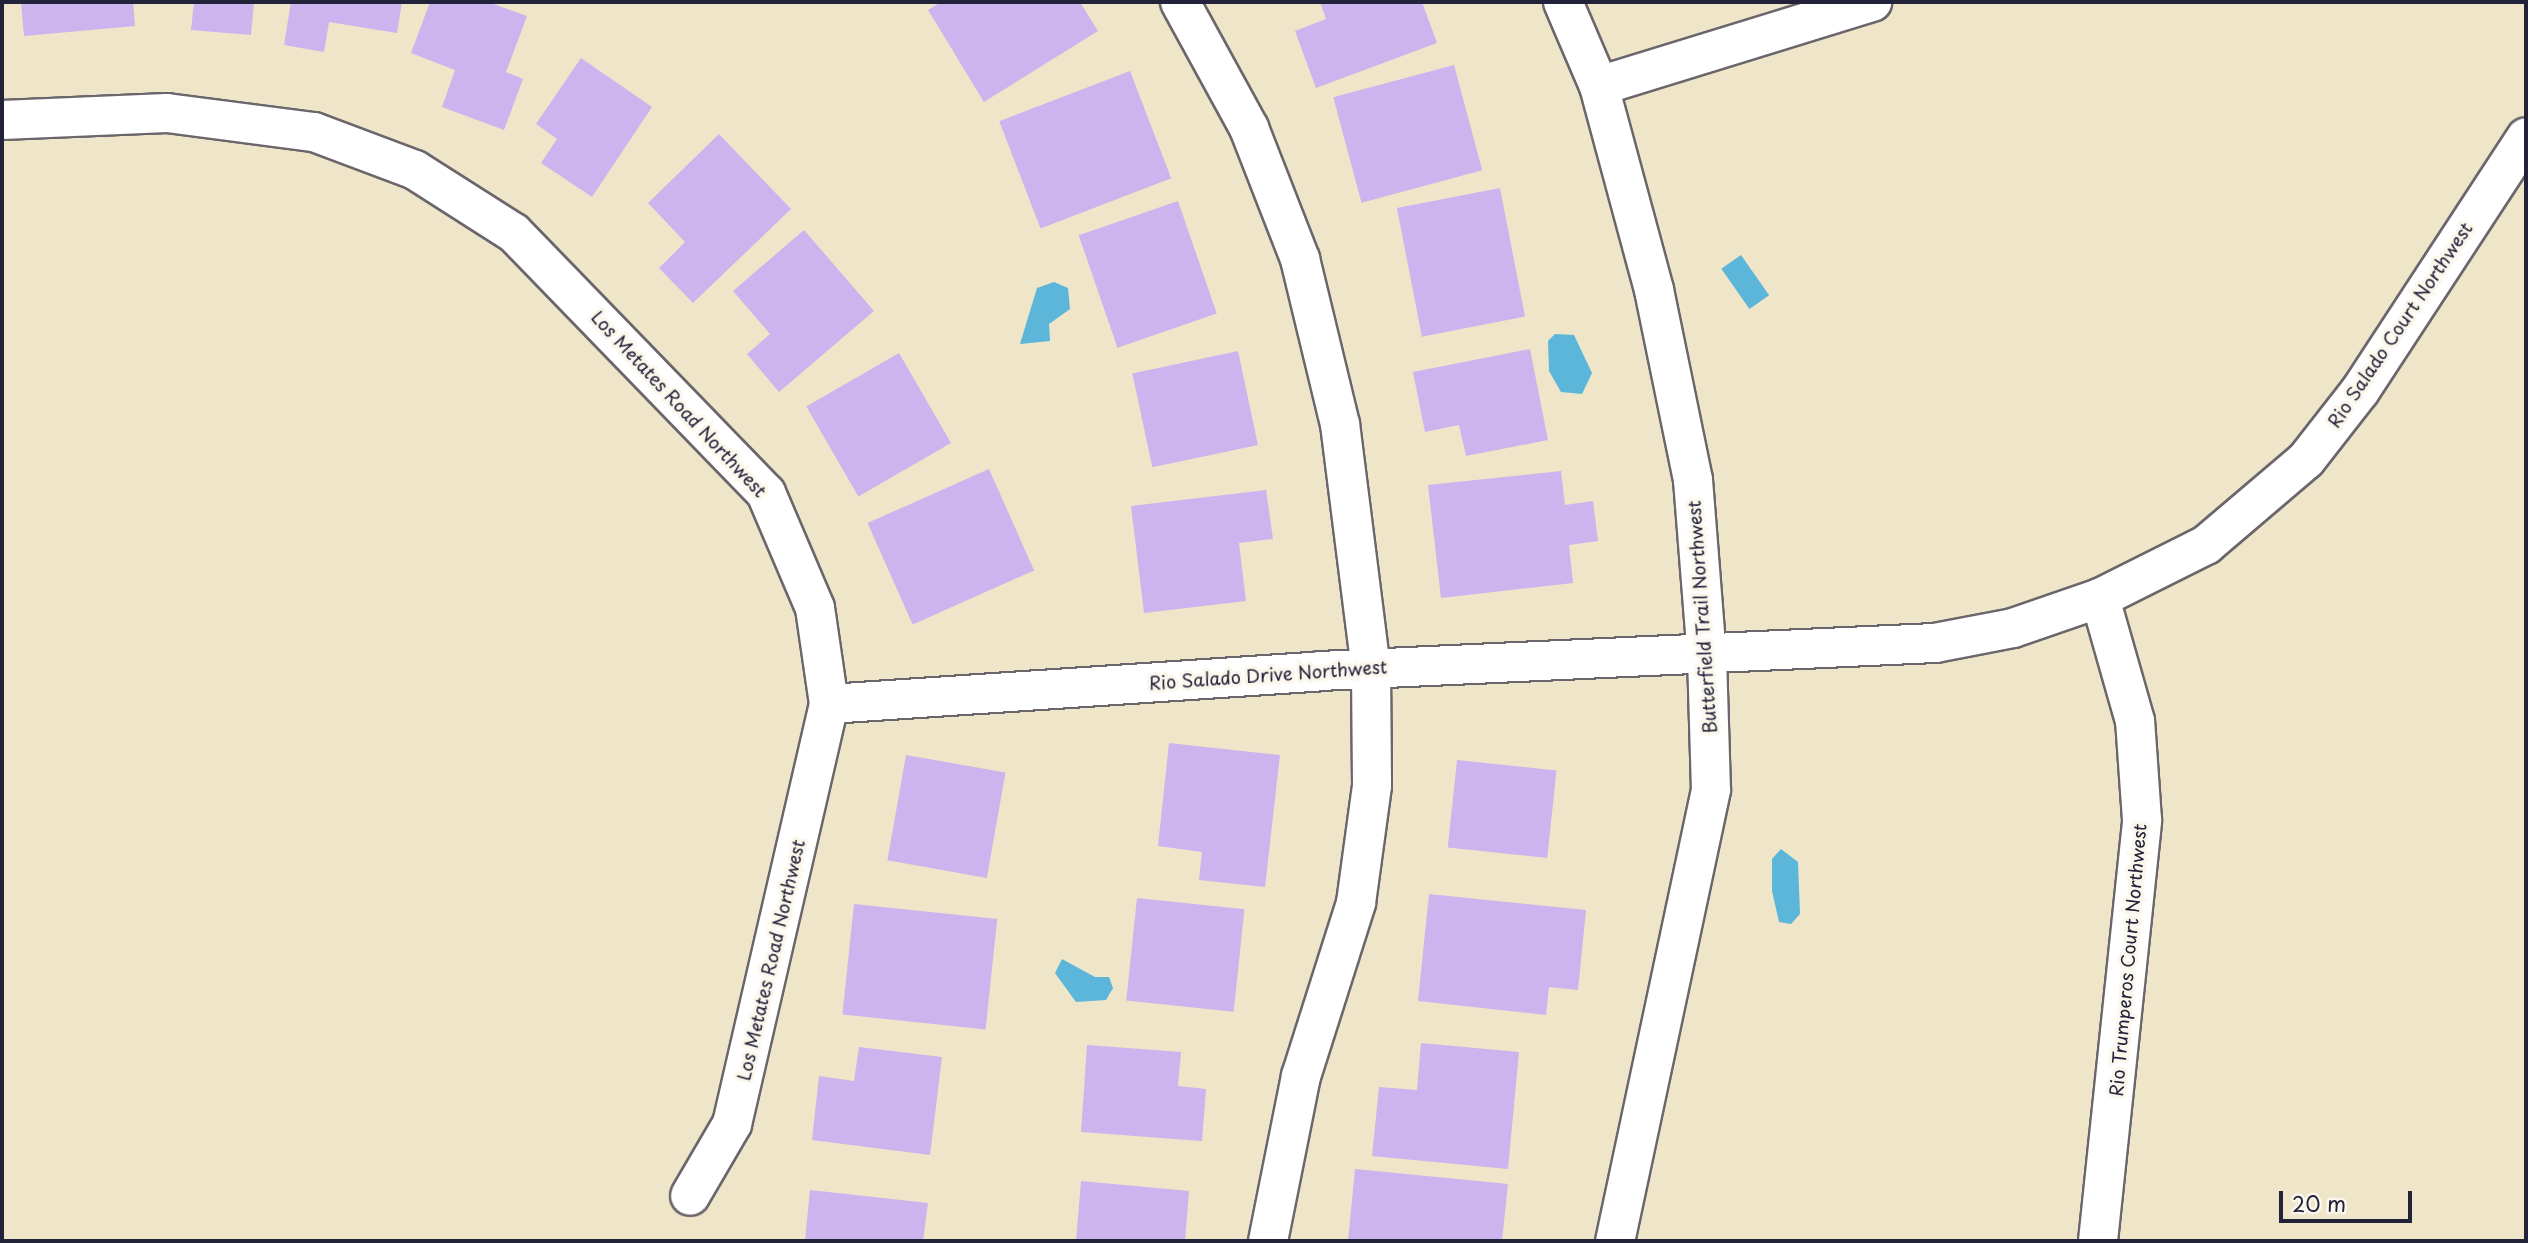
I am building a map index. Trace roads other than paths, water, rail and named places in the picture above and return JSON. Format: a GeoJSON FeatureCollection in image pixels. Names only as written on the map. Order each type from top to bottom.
{"type":"FeatureCollection","features":[{"type":"Feature","properties":{"kind":"street"},"geometry":{"type":"LineString","coordinates":[[1180,2],[1249,128],[1300,259],[1340,424],[1371,668],[1372,786],[1356,903],[1301,1076],[1268,1241]]}},
{"type":"Feature","properties":{"kind":"street","name":"Butterfield Trail Northwest"},"geometry":{"type":"LineString","coordinates":[[1563,2],[1599,86],[1654,290],[1693,480],[1707,656],[1711,790],[1615,1241]]}},
{"type":"Feature","properties":{"kind":"street"},"geometry":{"type":"LineString","coordinates":[[1599,86],[1872,2]]}},
{"type":"Feature","properties":{"kind":"street","name":"Los Metates Road Northwest"},"geometry":{"type":"LineString","coordinates":[[2,120],[167,113],[314,132],[415,170],[514,233],[766,493],[815,608],[829,704],[732,1124],[690,1196]]}},
{"type":"Feature","properties":{"kind":"street","name":"Rio Salado Court Northwest"},"geometry":{"type":"LineString","coordinates":[[1707,656],[1935,643],[2013,628],[2100,598],[2206,545],[2306,460],[2360,391],[2526,137]]}},
{"type":"Feature","properties":{"kind":"street","name":"Rio Trumperos Court Northwest"},"geometry":{"type":"LineString","coordinates":[[2098,1241],[2142,820],[2135,721],[2100,598]]}},
{"type":"Feature","properties":{"kind":"street","name":"Rio Salado Drive Northwest"},"geometry":{"type":"LineString","coordinates":[[829,704],[1371,668],[1707,656]]}},
{"type":"Feature","properties":{"kind":"water"},"geometry":{"type":"Polygon","coordinates":[[[1741,255],[1769,295],[1749,309],[1721,269],[1741,255]]]}},
{"type":"Feature","properties":{"kind":"water"},"geometry":{"type":"Polygon","coordinates":[[[1054,282],[1068,288],[1070,309],[1049,324],[1050,341],[1020,344],[1037,288],[1054,282]]]}},
{"type":"Feature","properties":{"kind":"water"},"geometry":{"type":"Polygon","coordinates":[[[1555,334],[1574,335],[1592,373],[1582,394],[1561,392],[1549,371],[1548,341],[1555,334]]]}},
{"type":"Feature","properties":{"kind":"water"},"geometry":{"type":"Polygon","coordinates":[[[1781,849],[1798,862],[1800,914],[1791,924],[1779,922],[1772,891],[1772,859],[1781,849]]]}},
{"type":"Feature","properties":{"kind":"water"},"geometry":{"type":"Polygon","coordinates":[[[1062,959],[1095,977],[1109,977],[1113,988],[1106,1000],[1076,1002],[1055,973],[1062,959]]]}}]}
